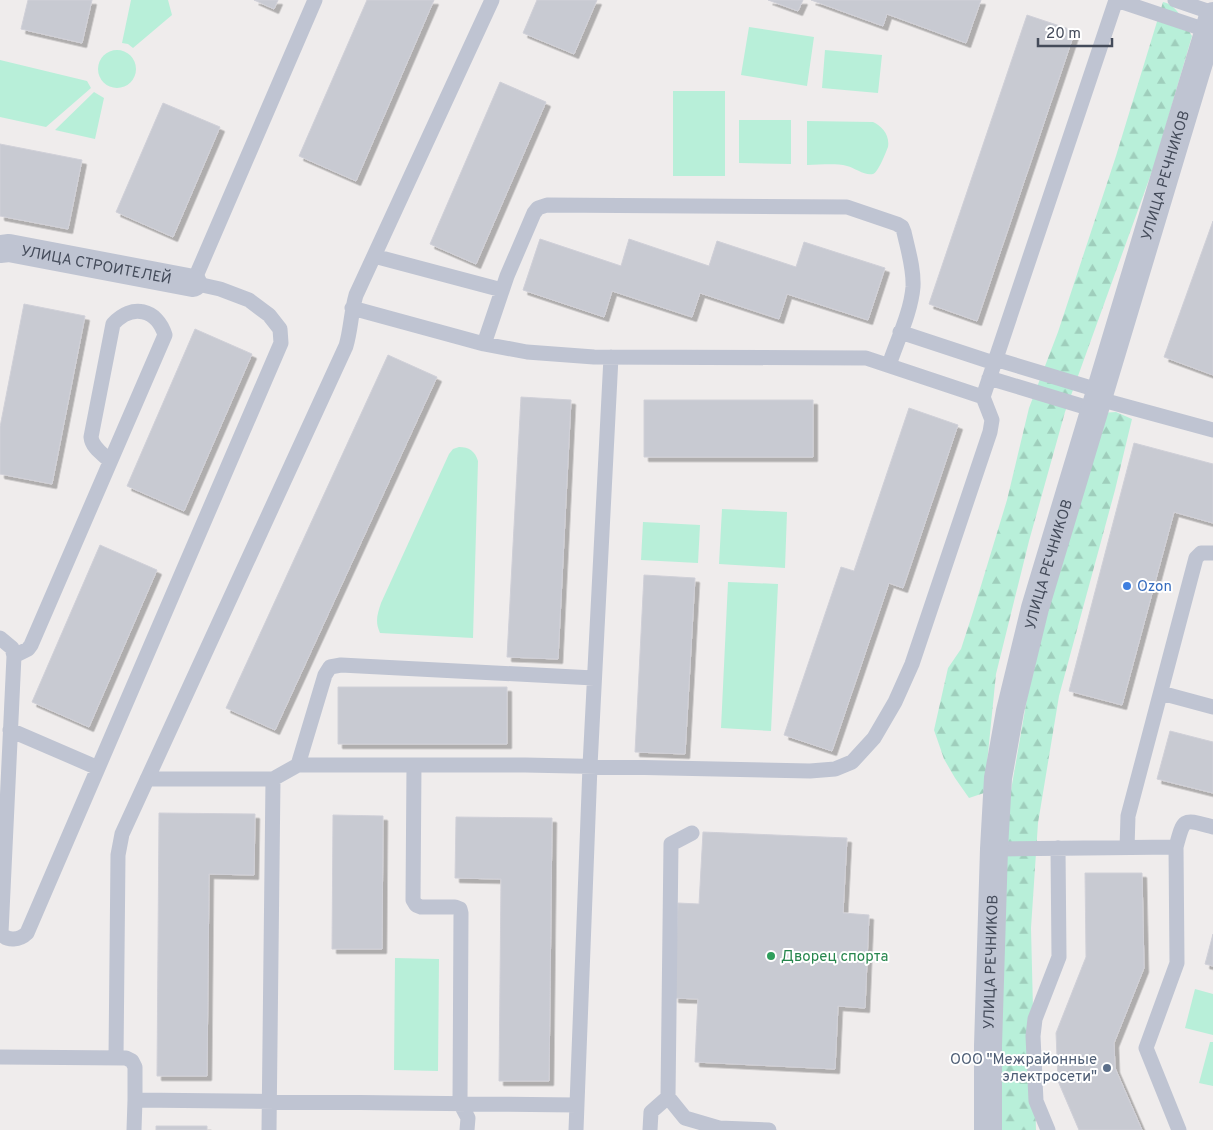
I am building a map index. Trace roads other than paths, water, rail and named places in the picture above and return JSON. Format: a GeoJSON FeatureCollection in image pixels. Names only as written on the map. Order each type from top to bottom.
{"type":"FeatureCollection","features":[{"type":"Feature","properties":{"kind":"street","name":"УЛИЦА РЕЧНИКОВ"},"geometry":{"type":"LineString","coordinates":[[988,1130],[988,1046],[994,849],[998,778],[1010,712],[1035,608],[1212,20]]}},
{"type":"Feature","properties":{"kind":"street","name":"УЛИЦА СТРОИТЕЛЕЙ"},"geometry":{"type":"LineString","coordinates":[[0,248],[9,248],[193,283]]}},
{"type":"Feature","properties":{"kind":"lane"},"geometry":{"type":"LineString","coordinates":[[0,638],[12,648],[14,656],[1,933],[7,938],[23,937],[27,933],[281,343],[280,330],[269,315],[249,300],[193,283],[315,0]]}},
{"type":"Feature","properties":{"kind":"lane"},"geometry":{"type":"LineString","coordinates":[[116,1058],[118,855],[122,834],[346,346],[350,334],[352,308],[356,295],[492,0]]}},
{"type":"Feature","properties":{"kind":"lane"},"geometry":{"type":"LineString","coordinates":[[147,779],[273,779],[298,765],[590,766],[810,771],[835,769],[852,762],[874,738],[895,702],[912,664],[990,432],[992,420],[983,397],[1116,0],[1212,20]]}},
{"type":"Feature","properties":{"kind":"lane"},"geometry":{"type":"LineString","coordinates":[[1175,0],[1212,20]]}},
{"type":"Feature","properties":{"kind":"lane"},"geometry":{"type":"LineString","coordinates":[[484,344],[507,276],[534,213],[538,208],[547,205],[847,207],[902,227],[913,285],[911,299],[889,365]]}},
{"type":"Feature","properties":{"kind":"lane"},"geometry":{"type":"LineString","coordinates":[[374,256],[502,290]]}},
{"type":"Feature","properties":{"kind":"lane"},"geometry":{"type":"LineString","coordinates":[[352,308],[484,344],[527,352],[611,357],[866,358],[983,397]]}},
{"type":"Feature","properties":{"kind":"lane"},"geometry":{"type":"LineString","coordinates":[[14,656],[28,649],[31,644],[165,335],[158,320],[142,311],[126,313],[113,324],[91,437],[95,448],[110,461]]}},
{"type":"Feature","properties":{"kind":"lane"},"geometry":{"type":"LineString","coordinates":[[900,332],[995,361],[1099,400]]}},
{"type":"Feature","properties":{"kind":"lane"},"geometry":{"type":"LineString","coordinates":[[576,1130],[590,766],[611,357]]}},
{"type":"Feature","properties":{"kind":"lane"},"geometry":{"type":"LineString","coordinates":[[989,378],[1099,400],[1213,430]]}},
{"type":"Feature","properties":{"kind":"lane"},"geometry":{"type":"LineString","coordinates":[[1127,848],[1128,816],[1196,558],[1201,553],[1213,553]]}},
{"type":"Feature","properties":{"kind":"lane"},"geometry":{"type":"LineString","coordinates":[[298,765],[325,675],[330,667],[341,665],[594,678]]}},
{"type":"Feature","properties":{"kind":"lane"},"geometry":{"type":"LineString","coordinates":[[1161,693],[1213,707]]}},
{"type":"Feature","properties":{"kind":"lane"},"geometry":{"type":"LineString","coordinates":[[10,730],[98,768]]}},
{"type":"Feature","properties":{"kind":"lane"},"geometry":{"type":"LineString","coordinates":[[414,765],[413,900],[420,907],[455,907],[460,908],[461,913],[460,1104],[468,1118],[467,1130]]}},
{"type":"Feature","properties":{"kind":"lane"},"geometry":{"type":"LineString","coordinates":[[270,1130],[273,779]]}},
{"type":"Feature","properties":{"kind":"lane"},"geometry":{"type":"LineString","coordinates":[[1179,1130],[1146,1048],[1177,963],[1176,847],[1182,826],[1186,822],[1191,822],[1213,827]]}},
{"type":"Feature","properties":{"kind":"lane"},"geometry":{"type":"LineString","coordinates":[[692,833],[671,844],[668,1097],[686,1118],[719,1129],[770,1130]]}},
{"type":"Feature","properties":{"kind":"lane"},"geometry":{"type":"LineString","coordinates":[[994,849],[1176,847]]}},
{"type":"Feature","properties":{"kind":"lane"},"geometry":{"type":"LineString","coordinates":[[1048,1130],[1036,1100],[1033,1036],[1035,1019],[1059,957],[1058,848]]}},
{"type":"Feature","properties":{"kind":"lane"},"geometry":{"type":"LineString","coordinates":[[0,1057],[126,1058],[132,1061],[135,1067],[134,1130]]}},
{"type":"Feature","properties":{"kind":"lane"},"geometry":{"type":"LineString","coordinates":[[650,1130],[651,1112],[668,1097]]}},
{"type":"Feature","properties":{"kind":"lane"},"geometry":{"type":"LineString","coordinates":[[134,1100],[577,1105]]}},
{"type":"Feature","properties":{"kind":"place","name":"Ozon"},"geometry":{"type":"Point","coordinates":[1127,586]}},
{"type":"Feature","properties":{"kind":"place","name":"Дворец спорта"},"geometry":{"type":"Point","coordinates":[771,956]}},
{"type":"Feature","properties":{"kind":"place","name":"ООО \"Межрайонные электросети\""},"geometry":{"type":"Point","coordinates":[1107,1068]}}]}
